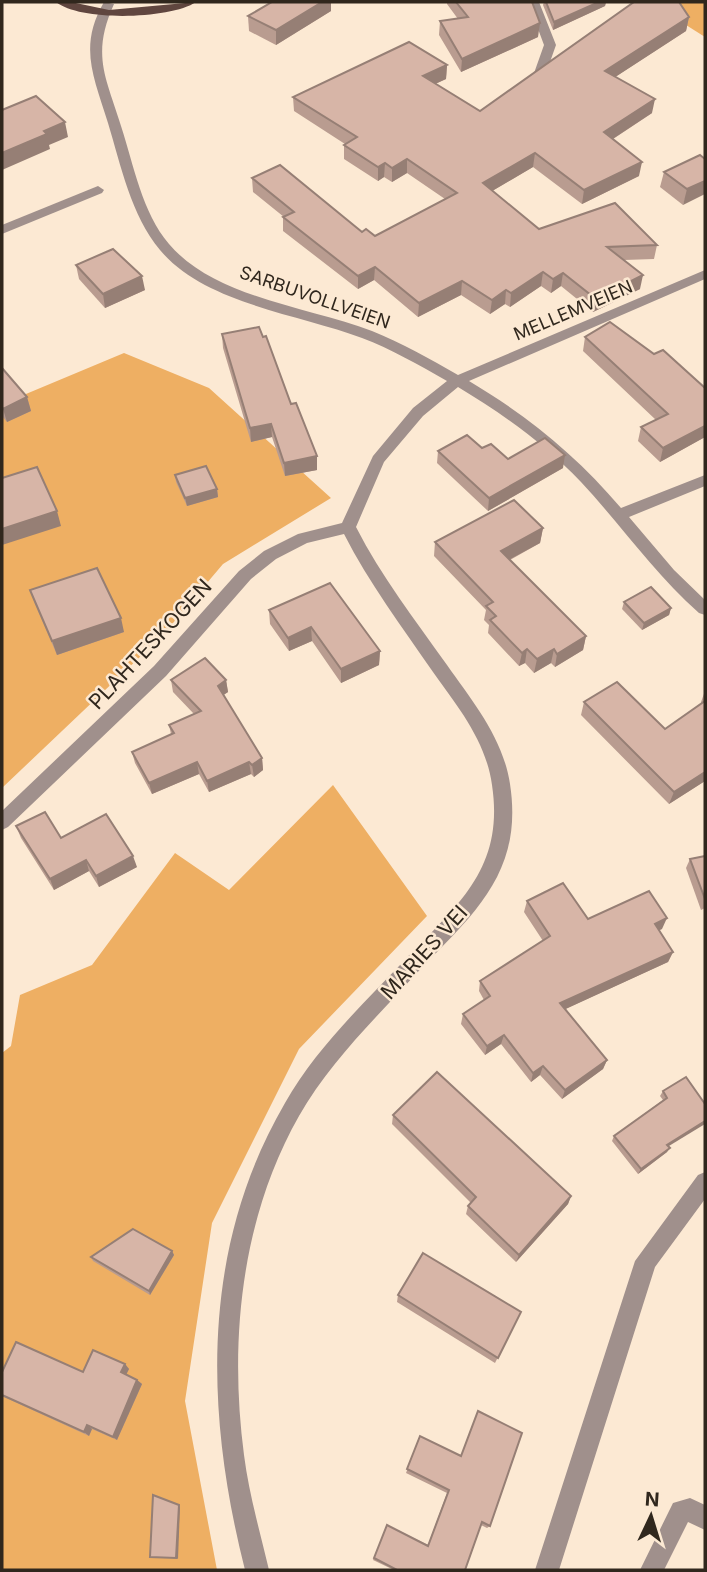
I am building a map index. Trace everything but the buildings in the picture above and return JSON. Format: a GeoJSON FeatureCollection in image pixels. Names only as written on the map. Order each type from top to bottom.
{"type":"FeatureCollection","features":[{"type":"Feature","properties":{"kind":"main road"},"geometry":{"type":"LineString","coordinates":[[62,2],[81,10],[143,11],[190,2]]}},
{"type":"Feature","properties":{"kind":"main road"},"geometry":{"type":"LineString","coordinates":[[93,2],[106,9],[130,2]]}},
{"type":"Feature","properties":{"kind":"street"},"geometry":{"type":"LineString","coordinates":[[533,2],[551,46],[539,76]]}},
{"type":"Feature","properties":{"kind":"street","name":"SARBUVOLLVEIEN"},"geometry":{"type":"LineString","coordinates":[[106,9],[96,32],[96,64],[137,197],[146,218],[168,251],[195,272],[230,289],[373,337],[456,381],[530,427],[569,461],[619,515],[674,584],[705,609]]}},
{"type":"Feature","properties":{"kind":"street"},"geometry":{"type":"LineString","coordinates":[[2,230],[98,190]]}},
{"type":"Feature","properties":{"kind":"street","name":"MELLEMVEIEN"},"geometry":{"type":"LineString","coordinates":[[456,381],[705,274]]}},
{"type":"Feature","properties":{"kind":"street"},"geometry":{"type":"LineString","coordinates":[[348,527],[378,460],[418,412],[456,381]]}},
{"type":"Feature","properties":{"kind":"street"},"geometry":{"type":"LineString","coordinates":[[619,515],[705,480]]}},
{"type":"Feature","properties":{"kind":"street","name":"PLAHTESKOGEN"},"geometry":{"type":"LineString","coordinates":[[2,822],[160,671],[245,575],[270,555],[303,538],[348,527]]}},
{"type":"Feature","properties":{"kind":"street","name":"MARIES VEI"},"geometry":{"type":"LineString","coordinates":[[257,1570],[233,1458],[227,1365],[231,1292],[240,1234],[258,1185],[291,1111],[334,1052],[460,918],[492,867],[505,824],[500,780],[483,729],[365,561],[348,527]]}},
{"type":"Feature","properties":{"kind":"street"},"geometry":{"type":"LineString","coordinates":[[547,1570],[646,1261],[705,1182]]}},
{"type":"Feature","properties":{"kind":"street"},"geometry":{"type":"LineString","coordinates":[[652,1570],[681,1511],[690,1510],[705,1518]]}},
{"type":"Feature","properties":{"kind":"shaded area"},"geometry":{"type":"Polygon","coordinates":[[[664,2],[705,2],[705,37],[656,6],[664,2]]]}},
{"type":"Feature","properties":{"kind":"shaded area"},"geometry":{"type":"Polygon","coordinates":[[[124,353],[209,388],[331,498],[223,564],[162,636],[2,788],[2,404],[124,353]]]}},
{"type":"Feature","properties":{"kind":"shaded area"},"geometry":{"type":"Polygon","coordinates":[[[333,785],[427,916],[299,1049],[212,1223],[185,1401],[217,1570],[2,1570],[2,1053],[11,1046],[20,995],[92,965],[175,853],[229,890],[333,785]]]}}]}
